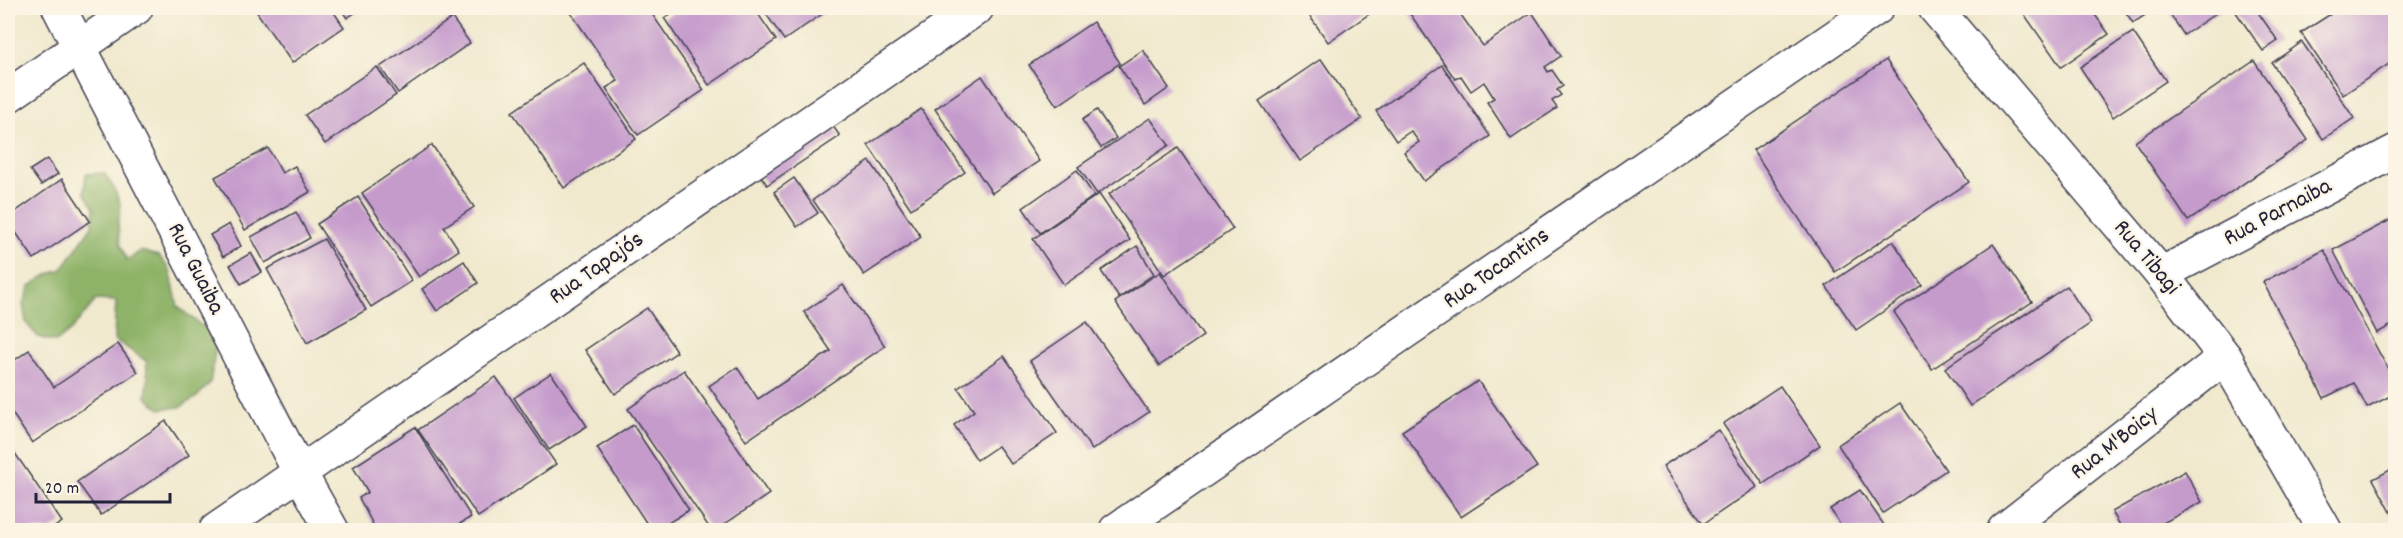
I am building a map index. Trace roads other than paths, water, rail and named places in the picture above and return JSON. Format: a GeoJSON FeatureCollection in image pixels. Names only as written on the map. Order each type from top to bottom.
{"type":"FeatureCollection","features":[{"type":"Feature","properties":{"kind":"street","name":"Rua Guaiba"},"geometry":{"type":"LineString","coordinates":[[59,8],[300,474],[332,531]]}},
{"type":"Feature","properties":{"kind":"street"},"geometry":{"type":"LineString","coordinates":[[8,96],[136,8]]}},
{"type":"Feature","properties":{"kind":"street","name":"Rua Tapajós"},"geometry":{"type":"LineString","coordinates":[[216,531],[977,8]]}},
{"type":"Feature","properties":{"kind":"street","name":"Rua Tocantins"},"geometry":{"type":"LineString","coordinates":[[1116,531],[1877,8]]}},
{"type":"Feature","properties":{"kind":"street","name":"Rua Tibagi"},"geometry":{"type":"LineString","coordinates":[[1935,8],[2161,274],[2225,357],[2325,531]]}},
{"type":"Feature","properties":{"kind":"street","name":"Rua Parnaiba"},"geometry":{"type":"LineString","coordinates":[[2161,274],[2396,151]]}},
{"type":"Feature","properties":{"kind":"street","name":"Rua M'Boicy"},"geometry":{"type":"LineString","coordinates":[[2004,531],[2225,357]]}}]}
